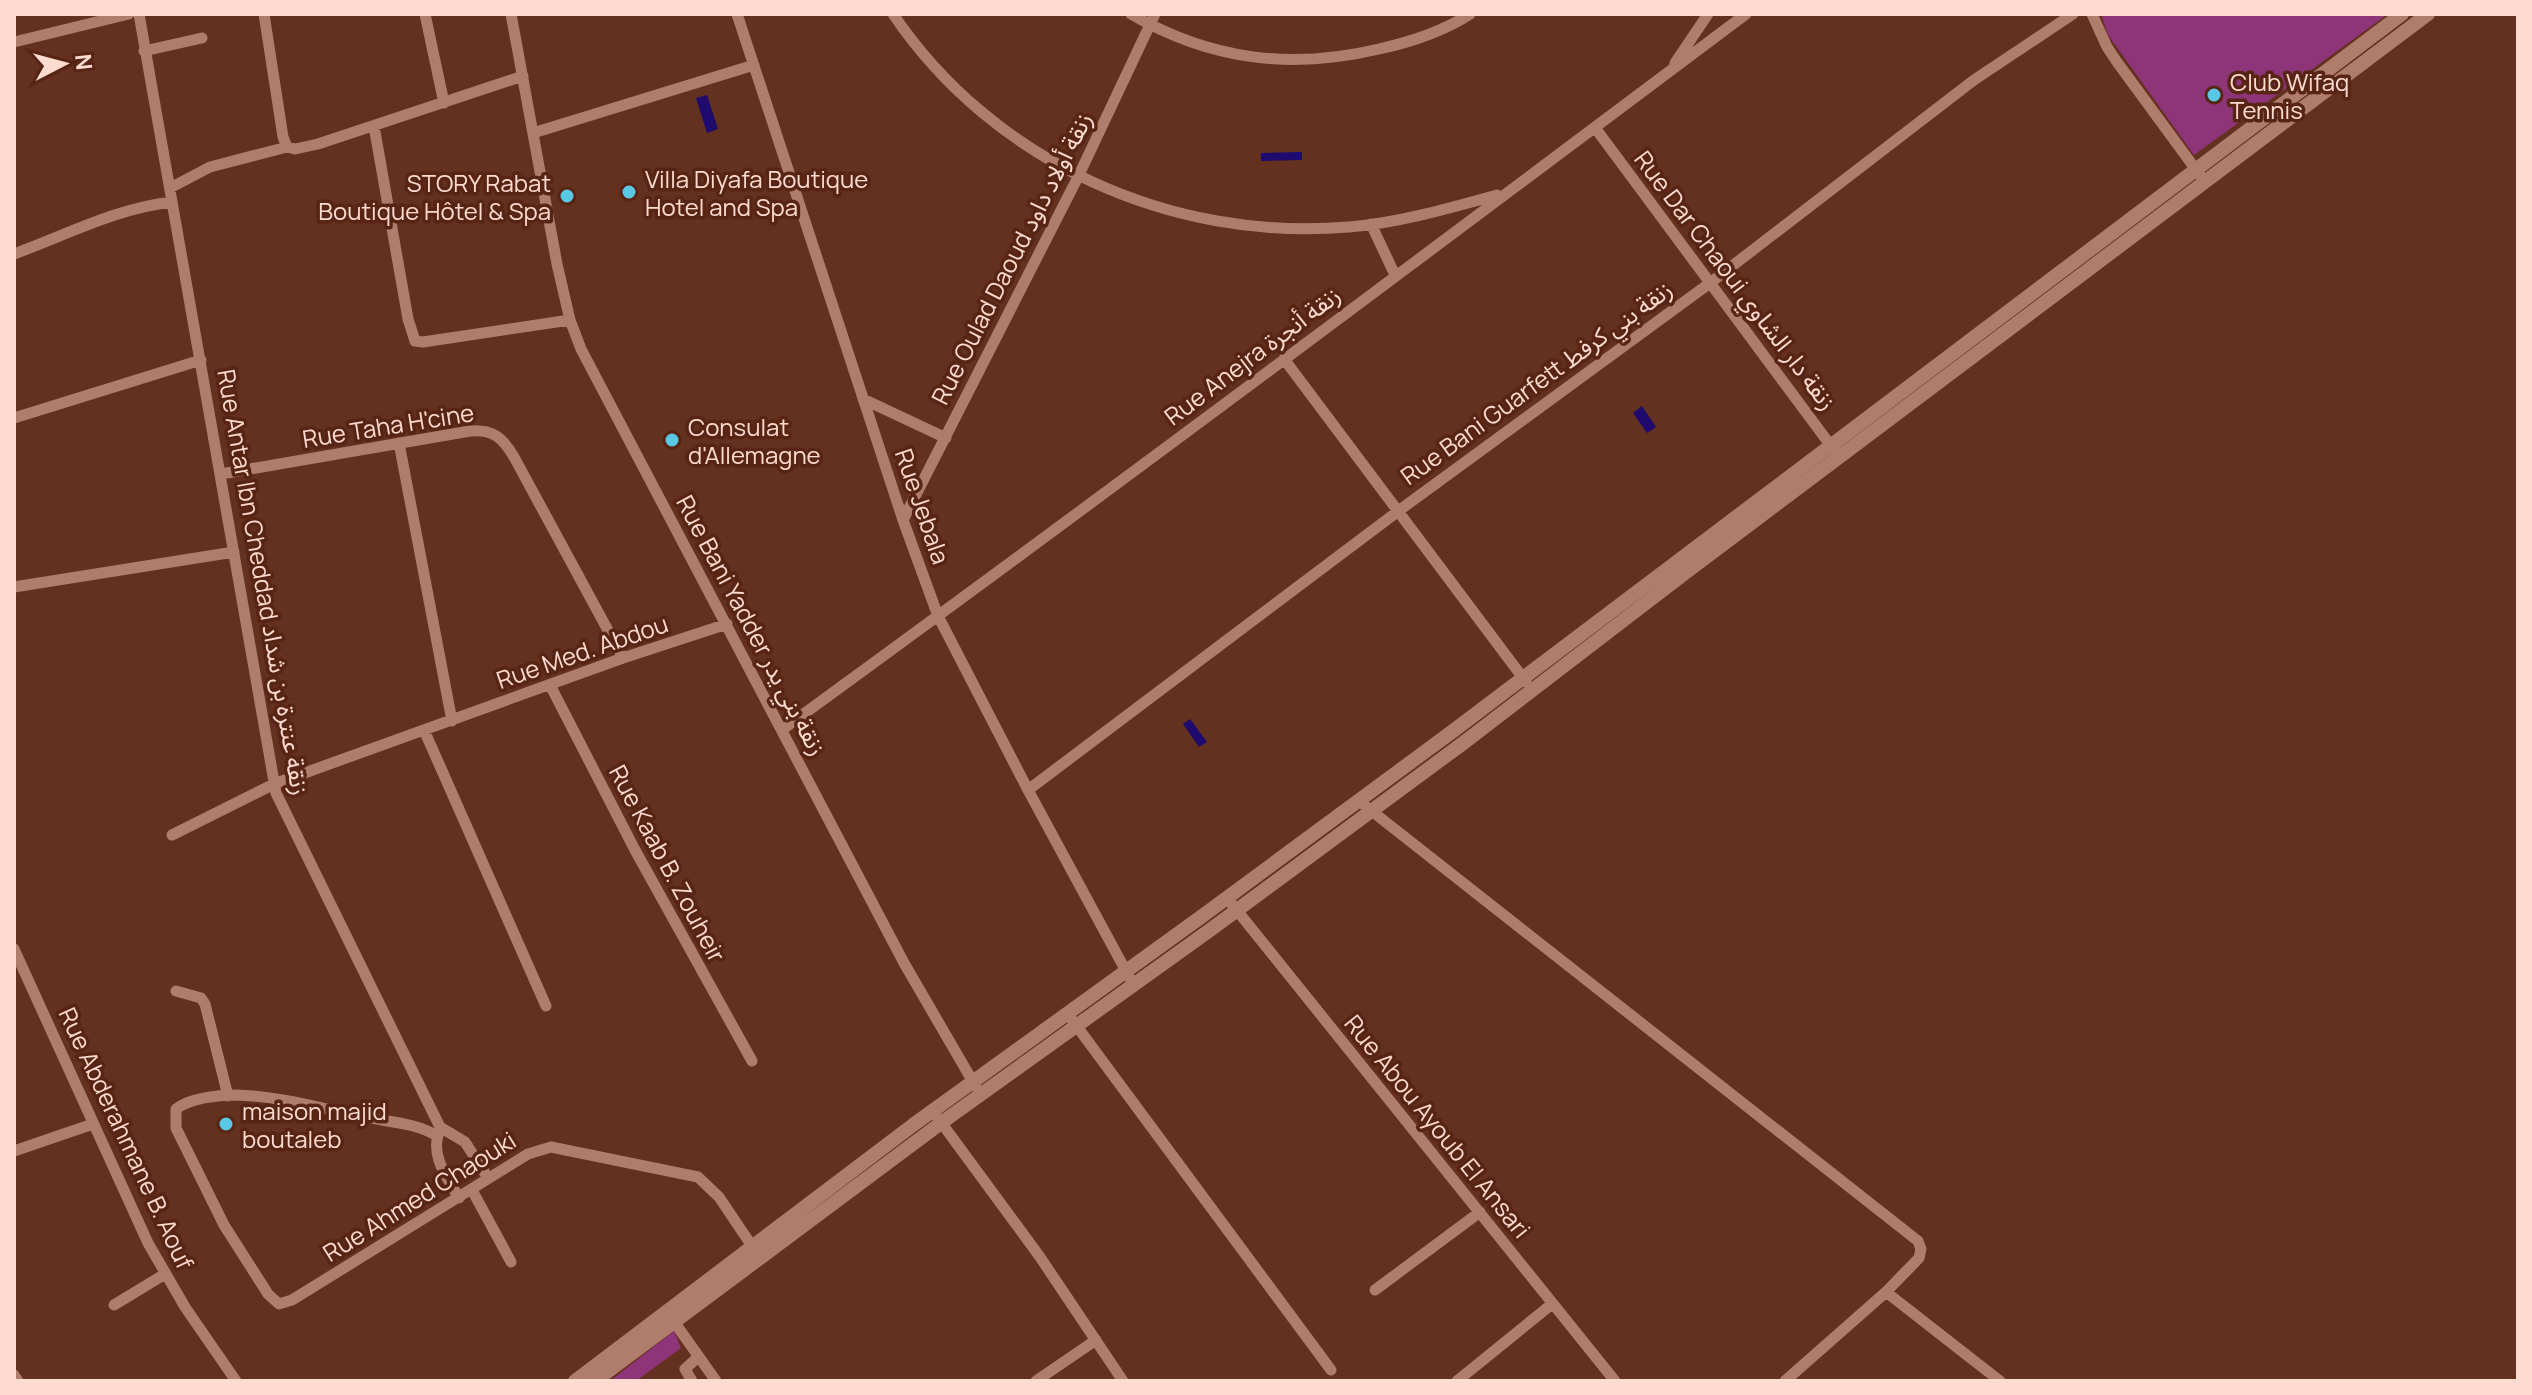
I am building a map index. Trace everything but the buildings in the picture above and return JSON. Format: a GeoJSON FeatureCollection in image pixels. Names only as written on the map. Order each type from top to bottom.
{"type":"FeatureCollection","features":[{"type":"Feature","properties":{"kind":"street"},"geometry":{"type":"LineString","coordinates":[[14,42],[129,14]]}},
{"type":"Feature","properties":{"kind":"street","name":"Rue Antar Ibn Cheddad زنقة عنترة بن شداد"},"geometry":{"type":"LineString","coordinates":[[139,14],[274,784],[439,1132]]}},
{"type":"Feature","properties":{"kind":"street"},"geometry":{"type":"LineString","coordinates":[[264,14],[287,147]]}},
{"type":"Feature","properties":{"kind":"street"},"geometry":{"type":"LineString","coordinates":[[425,14],[444,103]]}},
{"type":"Feature","properties":{"kind":"street","name":"Rue Bani Yadder زنقة بني يدر"},"geometry":{"type":"LineString","coordinates":[[511,14],[557,264],[570,320],[589,366],[904,963],[977,1088]]}},
{"type":"Feature","properties":{"kind":"street","name":"Rue Jebala"},"geometry":{"type":"LineString","coordinates":[[737,14],[903,520],[938,616],[1130,978]]}},
{"type":"Feature","properties":{"kind":"street"},"geometry":{"type":"LineString","coordinates":[[893,14],[925,59],[961,95],[1028,148],[1078,177],[1153,204],[1203,218],[1283,227],[1326,228],[1371,224],[1505,193]]}},
{"type":"Feature","properties":{"kind":"street"},"geometry":{"type":"LineString","coordinates":[[1131,14],[1152,19],[1211,48],[1250,58],[1286,62],[1355,55],[1395,46],[1429,35],[1470,14]]}},
{"type":"Feature","properties":{"kind":"street"},"geometry":{"type":"LineString","coordinates":[[1671,71],[1708,14]]}},
{"type":"Feature","properties":{"kind":"street","name":"Rue Anejra زنقة أنجرة"},"geometry":{"type":"LineString","coordinates":[[783,729],[1505,193],[1596,129],[1746,14]]}},
{"type":"Feature","properties":{"kind":"street","name":"Rue Bani Guarfett زنقة بني كرفط"},"geometry":{"type":"LineString","coordinates":[[1028,790],[1397,512],[1710,283],[1974,80],[2073,14]]}},
{"type":"Feature","properties":{"kind":"street"},"geometry":{"type":"LineString","coordinates":[[2092,14],[2107,47],[2205,182]]}},
{"type":"Feature","properties":{"kind":"street"},"geometry":{"type":"LineString","coordinates":[[1836,451],[2196,169],[2402,14]]}},
{"type":"Feature","properties":{"kind":"street"},"geometry":{"type":"LineString","coordinates":[[575,1381],[671,1317],[937,1117],[1232,904],[1836,451],[2205,182],[2428,14]]}},
{"type":"Feature","properties":{"kind":"street","name":"Rue Oulad Daoud زنقة أولاد داود"},"geometry":{"type":"LineString","coordinates":[[903,520],[1078,177],[1152,19]]}},
{"type":"Feature","properties":{"kind":"street"},"geometry":{"type":"LineString","coordinates":[[144,51],[202,38]]}},
{"type":"Feature","properties":{"kind":"street"},"geometry":{"type":"LineString","coordinates":[[533,133],[754,65]]}},
{"type":"Feature","properties":{"kind":"street"},"geometry":{"type":"LineString","coordinates":[[170,188],[210,167],[287,147],[295,149],[318,144],[523,76]]}},
{"type":"Feature","properties":{"kind":"street"},"geometry":{"type":"LineString","coordinates":[[374,126],[408,319],[415,341],[420,343],[570,320]]}},
{"type":"Feature","properties":{"kind":"street","name":"Rue Dar Chaoui زنقة دار الشاوي"},"geometry":{"type":"LineString","coordinates":[[1596,129],[1836,451]]}},
{"type":"Feature","properties":{"kind":"street"},"geometry":{"type":"LineString","coordinates":[[14,254],[112,217],[172,202]]}},
{"type":"Feature","properties":{"kind":"street"},"geometry":{"type":"LineString","coordinates":[[1371,224],[1395,275]]}},
{"type":"Feature","properties":{"kind":"street"},"geometry":{"type":"LineString","coordinates":[[1284,359],[1527,684]]}},
{"type":"Feature","properties":{"kind":"street"},"geometry":{"type":"LineString","coordinates":[[14,418],[201,360]]}},
{"type":"Feature","properties":{"kind":"street"},"geometry":{"type":"LineString","coordinates":[[863,399],[946,438]]}},
{"type":"Feature","properties":{"kind":"street","name":"Rue Taha H'cine"},"geometry":{"type":"LineString","coordinates":[[221,474],[476,431],[491,432],[502,439],[521,469],[623,658]]}},
{"type":"Feature","properties":{"kind":"street"},"geometry":{"type":"LineString","coordinates":[[399,443],[452,721]]}},
{"type":"Feature","properties":{"kind":"street"},"geometry":{"type":"LineString","coordinates":[[14,587],[234,552]]}},
{"type":"Feature","properties":{"kind":"street","name":"Rue Med. Abdou"},"geometry":{"type":"LineString","coordinates":[[172,835],[274,784],[623,658],[727,624]]}},
{"type":"Feature","properties":{"kind":"street","name":"Rue Kaab B. Zouheir"},"geometry":{"type":"LineString","coordinates":[[550,685],[641,862],[752,1061]]}},
{"type":"Feature","properties":{"kind":"street"},"geometry":{"type":"LineString","coordinates":[[424,730],[546,1006]]}},
{"type":"Feature","properties":{"kind":"street"},"geometry":{"type":"LineString","coordinates":[[1364,806],[1918,1241],[1921,1249],[1919,1258],[1886,1292],[1785,1381]]}},
{"type":"Feature","properties":{"kind":"street","name":"Rue Abou Ayoub El Ansari"},"geometry":{"type":"LineString","coordinates":[[1232,904],[1615,1381]]}},
{"type":"Feature","properties":{"kind":"street","name":"Rue Abderahmane B. Aouf"},"geometry":{"type":"LineString","coordinates":[[14,949],[133,1213],[165,1274],[236,1381]]}},
{"type":"Feature","properties":{"kind":"street"},"geometry":{"type":"LineString","coordinates":[[176,991],[201,998],[205,1004],[228,1096],[288,1101],[439,1132],[465,1142],[488,1178]]}},
{"type":"Feature","properties":{"kind":"street"},"geometry":{"type":"LineString","coordinates":[[1071,1019],[1331,1370]]}},
{"type":"Feature","properties":{"kind":"street","name":"Rue Ahmed Chaouki"},"geometry":{"type":"LineString","coordinates":[[228,1096],[183,1104],[175,1112],[176,1128],[224,1225],[268,1294],[279,1304],[300,1295],[534,1151],[555,1146],[690,1174],[707,1184],[757,1253]]}},
{"type":"Feature","properties":{"kind":"street"},"geometry":{"type":"LineString","coordinates":[[937,1117],[1040,1257],[1123,1381]]}},
{"type":"Feature","properties":{"kind":"street"},"geometry":{"type":"LineString","coordinates":[[14,1151],[93,1124]]}},
{"type":"Feature","properties":{"kind":"street"},"geometry":{"type":"LineString","coordinates":[[439,1132],[435,1144],[438,1159],[459,1198]]}},
{"type":"Feature","properties":{"kind":"street"},"geometry":{"type":"LineString","coordinates":[[472,1190],[511,1262]]}},
{"type":"Feature","properties":{"kind":"street"},"geometry":{"type":"LineString","coordinates":[[1375,1290],[1480,1212]]}},
{"type":"Feature","properties":{"kind":"street"},"geometry":{"type":"LineString","coordinates":[[114,1305],[165,1274]]}},
{"type":"Feature","properties":{"kind":"street"},"geometry":{"type":"LineString","coordinates":[[1886,1292],[2000,1381]]}},
{"type":"Feature","properties":{"kind":"street"},"geometry":{"type":"LineString","coordinates":[[1457,1381],[1552,1304]]}},
{"type":"Feature","properties":{"kind":"street"},"geometry":{"type":"LineString","coordinates":[[671,1317],[716,1381]]}},
{"type":"Feature","properties":{"kind":"street"},"geometry":{"type":"LineString","coordinates":[[595,1381],[671,1317]]}},
{"type":"Feature","properties":{"kind":"street"},"geometry":{"type":"LineString","coordinates":[[1036,1381],[1096,1340]]}},
{"type":"Feature","properties":{"kind":"street"},"geometry":{"type":"LineString","coordinates":[[692,1381],[685,1369],[698,1357]]}},
{"type":"Feature","properties":{"kind":"street"},"geometry":{"type":"LineString","coordinates":[[14,1375],[18,1381]]}},
{"type":"Feature","properties":{"kind":"shaded area","name":"Club Wifaq Tennis"},"geometry":{"type":"Polygon","coordinates":[[[2101,14],[2388,14],[2194,155],[2108,35],[2101,14]]]}},
{"type":"Feature","properties":{"kind":"shaded area"},"geometry":{"type":"Polygon","coordinates":[[[707,95],[718,129],[707,133],[696,98],[707,95]]]}},
{"type":"Feature","properties":{"kind":"shaded area"},"geometry":{"type":"Polygon","coordinates":[[[1302,152],[1302,160],[1261,161],[1261,153],[1302,152]]]}},
{"type":"Feature","properties":{"kind":"shaded area"},"geometry":{"type":"Polygon","coordinates":[[[1642,406],[1656,427],[1647,433],[1633,413],[1642,406]]]}},
{"type":"Feature","properties":{"kind":"shaded area"},"geometry":{"type":"Polygon","coordinates":[[[1190,719],[1207,742],[1199,747],[1183,724],[1190,719]]]}},
{"type":"Feature","properties":{"kind":"shaded area"},"geometry":{"type":"Polygon","coordinates":[[[674,1331],[681,1348],[636,1381],[610,1381],[674,1331]]]}},
{"type":"Feature","properties":{"kind":"place","name":"Club Wifaq Tennis"},"geometry":{"type":"Point","coordinates":[2214,95]}},
{"type":"Feature","properties":{"kind":"place","name":"Villa Diyafa Boutique Hotel and Spa"},"geometry":{"type":"Point","coordinates":[629,192]}},
{"type":"Feature","properties":{"kind":"place","name":"STORY Rabat Boutique Hôtel & Spa"},"geometry":{"type":"Point","coordinates":[567,196]}},
{"type":"Feature","properties":{"kind":"place","name":"Consulat d'Allemagne"},"geometry":{"type":"Point","coordinates":[672,440]}},
{"type":"Feature","properties":{"kind":"place","name":"maison majid boutaleb"},"geometry":{"type":"Point","coordinates":[226,1124]}}]}
